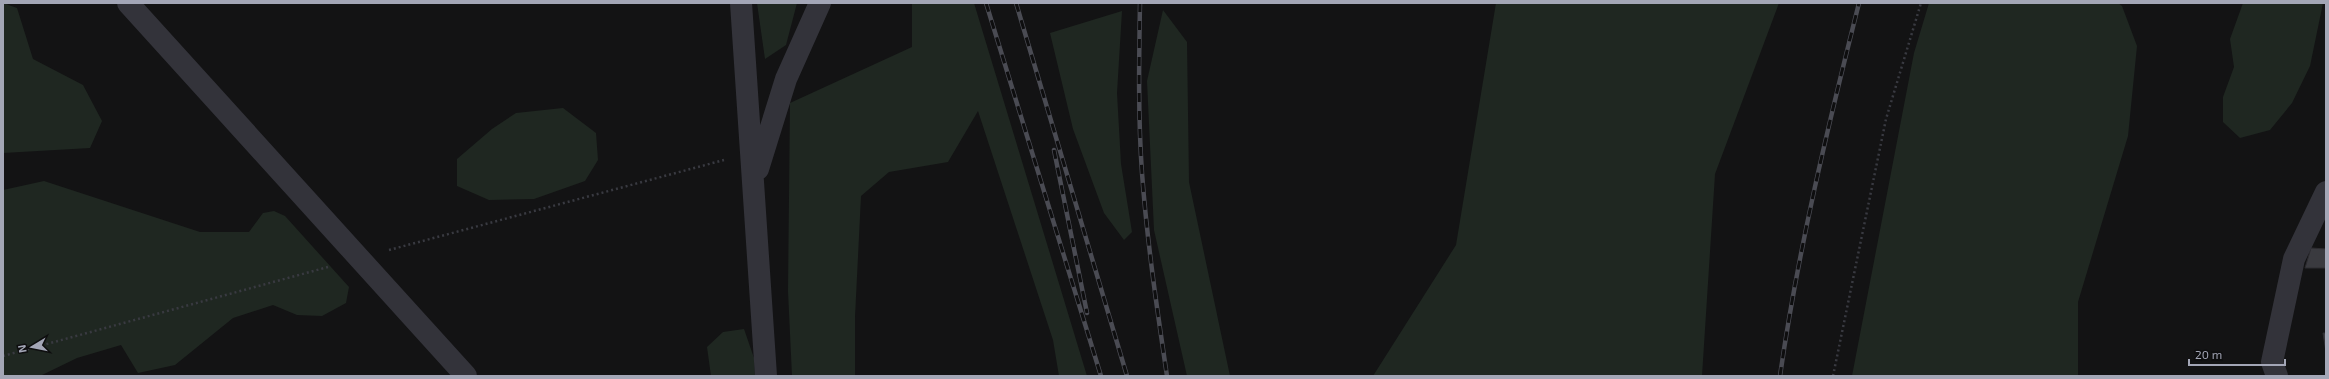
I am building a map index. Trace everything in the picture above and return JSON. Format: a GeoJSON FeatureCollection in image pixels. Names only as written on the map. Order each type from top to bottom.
{"type":"FeatureCollection","features":[{"type":"Feature","properties":{"kind":"lane"},"geometry":{"type":"LineString","coordinates":[[128,3],[466,376]]}},
{"type":"Feature","properties":{"kind":"lane"},"geometry":{"type":"LineString","coordinates":[[741,3],[766,376]]}},
{"type":"Feature","properties":{"kind":"lane"},"geometry":{"type":"LineString","coordinates":[[754,182],[786,79],[820,3]]}},
{"type":"Feature","properties":{"kind":"lane"},"geometry":{"type":"LineString","coordinates":[[2277,376],[2272,362],[2294,259],[2326,192]]}},
{"type":"Feature","properties":{"kind":"path"},"geometry":{"type":"LineString","coordinates":[[1834,376],[1886,118],[1921,3]]}},
{"type":"Feature","properties":{"kind":"shaded area"},"geometry":{"type":"Polygon","coordinates":[[[3,3],[17,8],[33,59],[83,85],[102,121],[90,148],[3,153],[3,3]]]}},
{"type":"Feature","properties":{"kind":"shaded area"},"geometry":{"type":"Polygon","coordinates":[[[757,3],[797,3],[786,45],[765,59],[757,3]]]}},
{"type":"Feature","properties":{"kind":"shaded area"},"geometry":{"type":"Polygon","coordinates":[[[912,3],[974,3],[1087,376],[1059,376],[1053,340],[978,111],[948,162],[889,172],[861,196],[855,317],[855,376],[792,376],[788,291],[790,103],[912,47],[912,3]]]}},
{"type":"Feature","properties":{"kind":"shaded area"},"geometry":{"type":"Polygon","coordinates":[[[1496,3],[1779,3],[1715,174],[1702,376],[1373,376],[1456,245],[1496,3]]]}},
{"type":"Feature","properties":{"kind":"shaded area"},"geometry":{"type":"Polygon","coordinates":[[[1929,3],[2118,3],[2122,6],[2137,46],[2128,136],[2078,302],[2078,376],[1852,376],[1914,53],[1929,3]]]}},
{"type":"Feature","properties":{"kind":"shaded area"},"geometry":{"type":"Polygon","coordinates":[[[2243,3],[2323,3],[2310,66],[2292,103],[2270,130],[2240,138],[2223,122],[2223,97],[2234,67],[2230,39],[2243,3]]]}},
{"type":"Feature","properties":{"kind":"shaded area"},"geometry":{"type":"Polygon","coordinates":[[[1163,10],[1187,42],[1189,182],[1230,376],[1187,376],[1154,230],[1147,81],[1163,10]]]}},
{"type":"Feature","properties":{"kind":"shaded area"},"geometry":{"type":"Polygon","coordinates":[[[1122,11],[1117,93],[1121,164],[1132,232],[1124,240],[1104,213],[1073,129],[1050,33],[1122,11]]]}},
{"type":"Feature","properties":{"kind":"shaded area"},"geometry":{"type":"Polygon","coordinates":[[[563,108],[596,133],[598,160],[585,181],[534,199],[489,200],[457,186],[457,159],[492,129],[516,113],[563,108]]]}},
{"type":"Feature","properties":{"kind":"shaded area"},"geometry":{"type":"Polygon","coordinates":[[[44,181],[200,232],[249,232],[263,213],[274,211],[285,216],[349,287],[346,303],[322,316],[297,315],[273,305],[233,318],[175,365],[138,373],[121,345],[77,358],[40,376],[3,376],[3,190],[44,181]]]}},
{"type":"Feature","properties":{"kind":"shaded area"},"geometry":{"type":"Polygon","coordinates":[[[744,329],[754,358],[755,376],[711,376],[707,347],[723,332],[744,329]]]}},
{"type":"Feature","properties":{"kind":"building"},"geometry":{"type":"Polygon","coordinates":[[[2311,248],[2326,249],[2326,268],[2305,268],[2311,248]]]}},
{"type":"Feature","properties":{"kind":"building"},"geometry":{"type":"Polygon","coordinates":[[[2323,333],[2326,333],[2326,352],[2323,333]]]}},
{"type":"Feature","properties":{"kind":"railway"},"geometry":{"type":"LineString","coordinates":[[986,3],[1101,376]]}},
{"type":"Feature","properties":{"kind":"railway"},"geometry":{"type":"LineString","coordinates":[[1016,3],[1127,376]]}},
{"type":"Feature","properties":{"kind":"railway"},"geometry":{"type":"LineString","coordinates":[[1140,3],[1139,110],[1142,173],[1149,249],[1167,376]]}},
{"type":"Feature","properties":{"kind":"railway"},"geometry":{"type":"LineString","coordinates":[[1780,376],[1787,329],[1805,235],[1825,142],[1859,3]]}},
{"type":"Feature","properties":{"kind":"railway"},"geometry":{"type":"LineString","coordinates":[[1054,150],[1087,313]]}}]}
